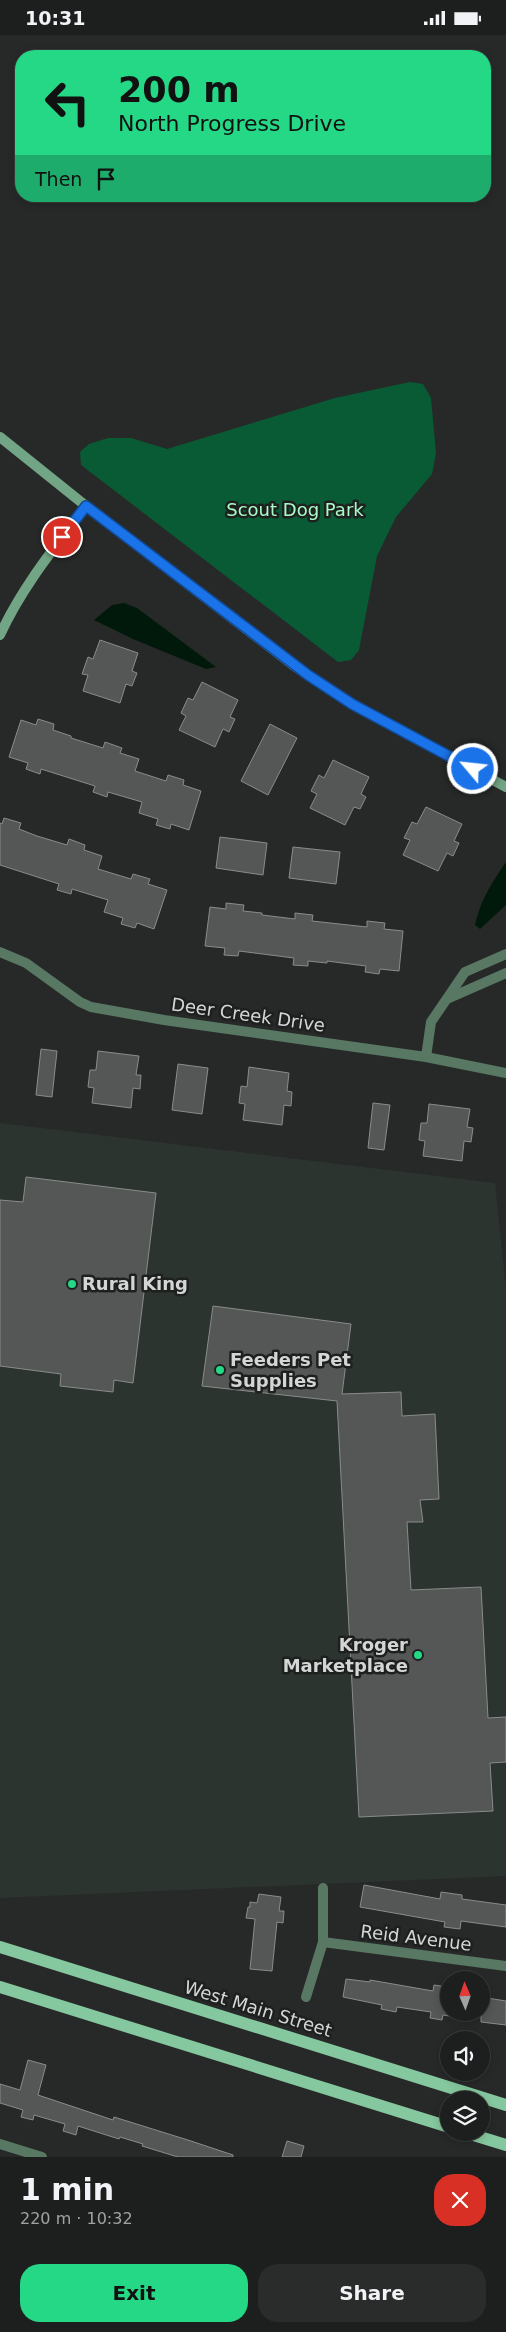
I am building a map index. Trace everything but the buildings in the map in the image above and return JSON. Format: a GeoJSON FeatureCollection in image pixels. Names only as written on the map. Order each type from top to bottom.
{"type":"FeatureCollection","features":[{"type":"Feature","properties":{"kind":"main road"},"geometry":{"type":"LineString","coordinates":[[0,437],[86,506],[293,665],[323,685],[424,744],[506,787]]}},
{"type":"Feature","properties":{"kind":"main road"},"geometry":{"type":"LineString","coordinates":[[0,635],[11,611],[27,585],[86,506]]}},
{"type":"Feature","properties":{"kind":"main road","name":"West Main Street"},"geometry":{"type":"LineString","coordinates":[[0,1947],[506,2105]]}},
{"type":"Feature","properties":{"kind":"main road"},"geometry":{"type":"LineString","coordinates":[[0,1987],[440,2124]]}},
{"type":"Feature","properties":{"kind":"main road"},"geometry":{"type":"LineString","coordinates":[[490,2140],[506,2145]]}},
{"type":"Feature","properties":{"kind":"street","name":"Deer Creek Drive"},"geometry":{"type":"LineString","coordinates":[[0,952],[26,963],[80,1003],[91,1007],[174,1021],[426,1057],[506,1073]]}},
{"type":"Feature","properties":{"kind":"street"},"geometry":{"type":"LineString","coordinates":[[426,1057],[431,1023],[465,972],[506,954]]}},
{"type":"Feature","properties":{"kind":"street"},"geometry":{"type":"LineString","coordinates":[[444,1001],[506,973]]}},
{"type":"Feature","properties":{"kind":"street"},"geometry":{"type":"LineString","coordinates":[[306,1997],[323,1942],[323,1888]]}},
{"type":"Feature","properties":{"kind":"street","name":"Reid Avenue"},"geometry":{"type":"LineString","coordinates":[[323,1942],[506,1966]]}},
{"type":"Feature","properties":{"kind":"street"},"geometry":{"type":"LineString","coordinates":[[0,2144],[42,2157]]}},
{"type":"Feature","properties":{"kind":"shaded area"},"geometry":{"type":"Polygon","coordinates":[[[124,603],[137,608],[216,667],[206,669],[133,639],[94,620],[112,605],[124,603]]]}},
{"type":"Feature","properties":{"kind":"shaded area"},"geometry":{"type":"Polygon","coordinates":[[[506,862],[506,905],[480,929],[475,925],[483,900],[506,862]]]}},
{"type":"Feature","properties":{"kind":"shaded area"},"geometry":{"type":"Polygon","coordinates":[[[0,1123],[495,1183],[506,1289],[506,1876],[0,1898],[0,1123]]]}},
{"type":"Feature","properties":{"kind":"green space","name":"Scout Dog Park"},"geometry":{"type":"Polygon","coordinates":[[[410,382],[423,384],[431,398],[436,453],[432,474],[396,517],[377,556],[359,650],[351,660],[338,662],[81,465],[80,452],[89,444],[108,438],[131,438],[167,449],[335,398],[410,382]]]}},
{"type":"Feature","properties":{"kind":"place","name":"Rural King"},"geometry":{"type":"Point","coordinates":[72,1284]}},
{"type":"Feature","properties":{"kind":"place","name":"Feeders Pet Supplies"},"geometry":{"type":"Point","coordinates":[220,1370]}},
{"type":"Feature","properties":{"kind":"place","name":"Kroger Marketplace"},"geometry":{"type":"Point","coordinates":[418,1655]}},
{"type":"Feature","properties":{"kind":"route"},"geometry":{"type":"LineString","coordinates":[[62,537],[86,506],[293,665],[352,704],[473,769]]}}]}
